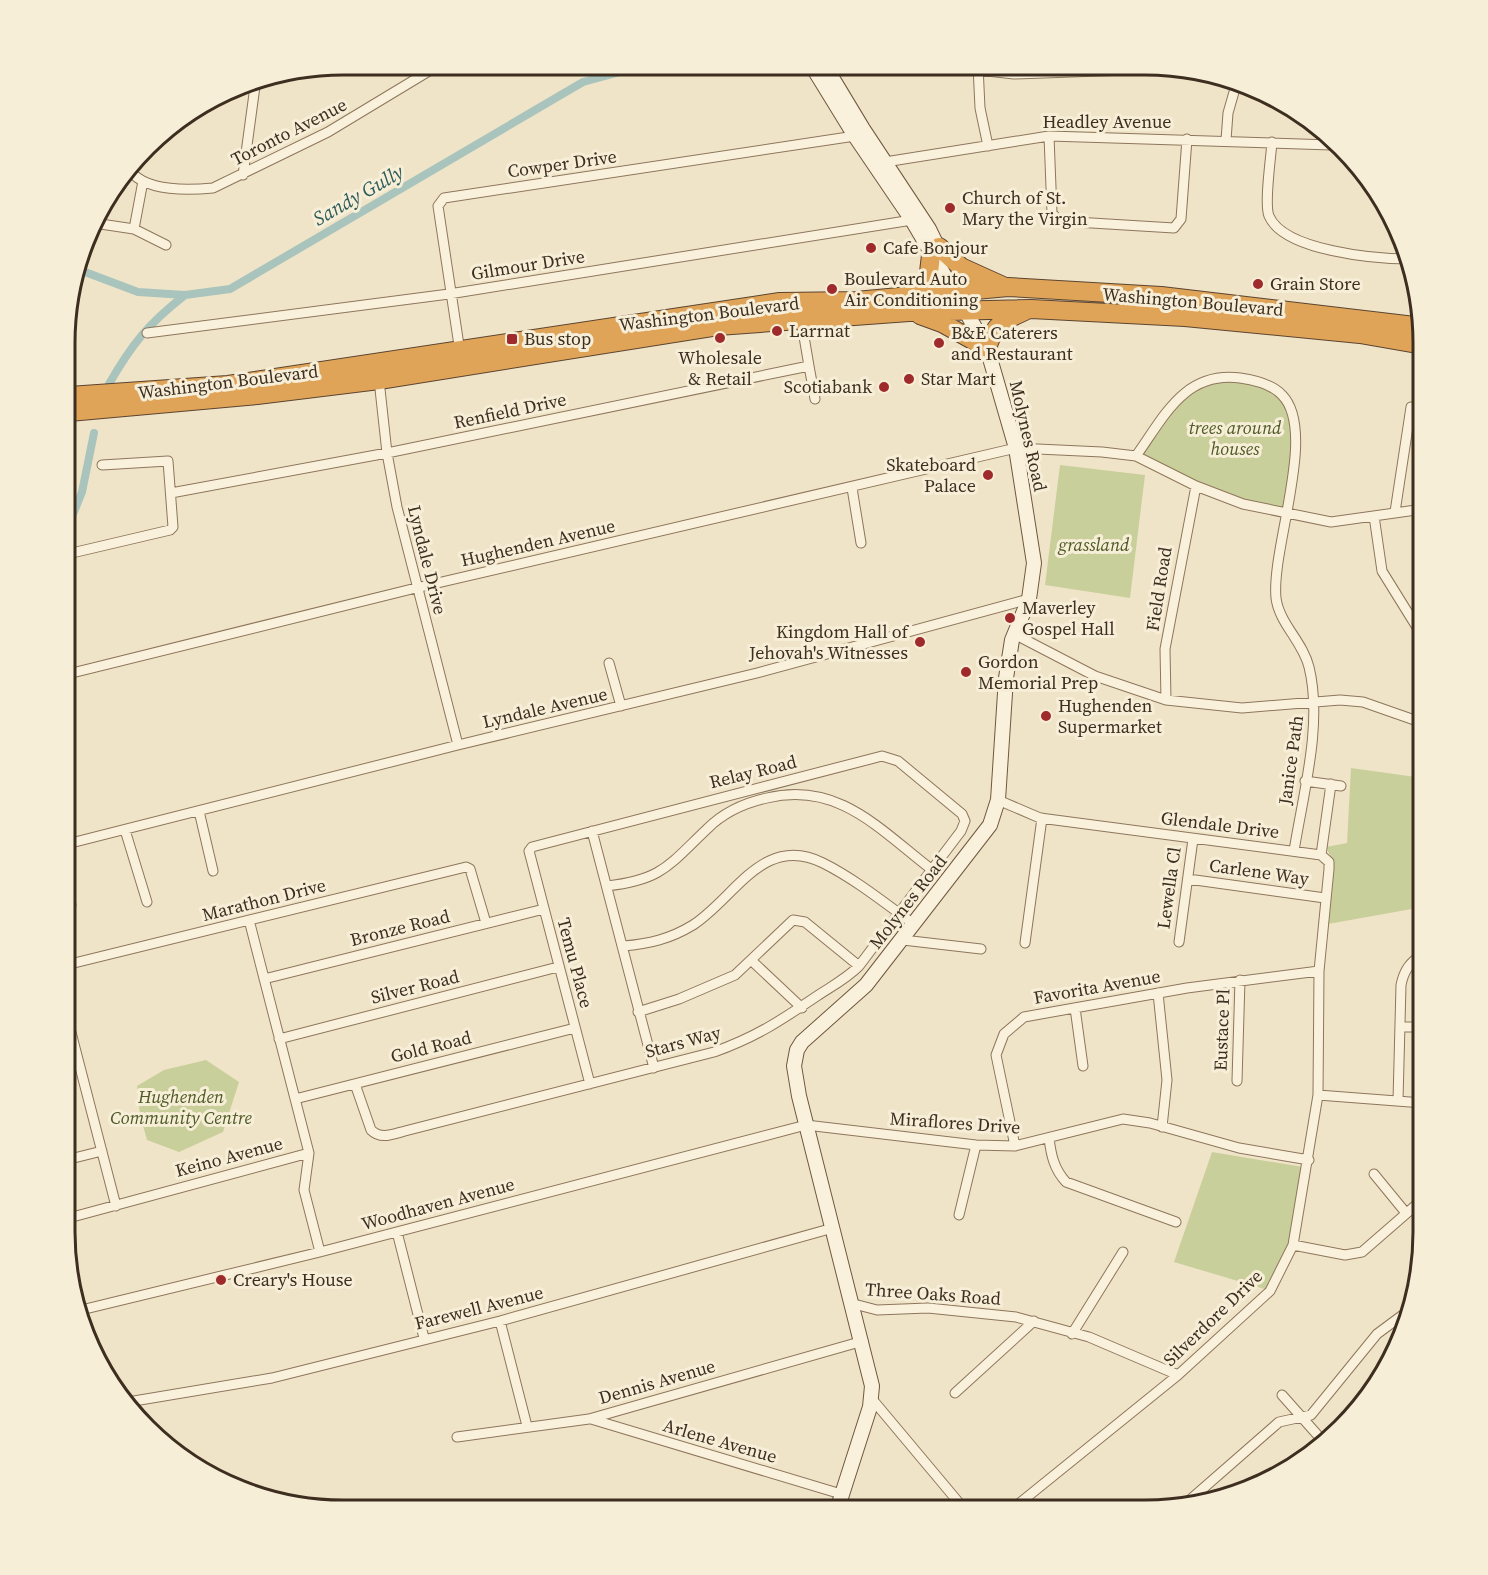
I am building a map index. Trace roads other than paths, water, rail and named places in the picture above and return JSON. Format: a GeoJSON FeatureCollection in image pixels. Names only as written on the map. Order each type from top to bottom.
{"type":"FeatureCollection","features":[{"type":"Feature","properties":{"kind":"highway"},"geometry":{"type":"LineString","coordinates":[[1008,287],[973,273],[935,251],[928,281],[911,305],[987,348],[993,330],[998,325],[1031,309]]}},
{"type":"Feature","properties":{"kind":"highway","name":"Washington Boulevard"},"geometry":{"type":"LineString","coordinates":[[961,302],[1008,287],[1161,296],[1412,326]]}},
{"type":"Feature","properties":{"kind":"highway","name":"Washington Boulevard"},"geometry":{"type":"LineString","coordinates":[[75,411],[257,395],[379,380],[461,359],[780,302],[911,305]]}},
{"type":"Feature","properties":{"kind":"highway","name":"Washington Boulevard"},"geometry":{"type":"LineString","coordinates":[[75,396],[228,385],[461,359],[718,326],[801,319],[911,305],[961,302],[1031,309],[1185,317],[1360,334],[1413,343]]}},
{"type":"Feature","properties":{"kind":"main road","name":"Molynes Road"},"geometry":{"type":"LineString","coordinates":[[818,75],[855,136],[935,251]]}},
{"type":"Feature","properties":{"kind":"main road","name":"Molynes Road"},"geometry":{"type":"LineString","coordinates":[[831,75],[885,162],[987,348],[1016,448],[1034,563],[1029,599],[1014,634],[1006,678],[998,800],[984,834],[866,985],[802,1042],[797,1050],[794,1066],[807,1125],[872,1380],[872,1399],[840,1500]]}},
{"type":"Feature","properties":{"kind":"street","name":"Toronto Avenue"},"geometry":{"type":"LineString","coordinates":[[143,181],[193,189],[213,188],[243,176],[328,132],[422,75]]}},
{"type":"Feature","properties":{"kind":"street"},"geometry":{"type":"LineString","coordinates":[[978,75],[980,108],[988,146]]}},
{"type":"Feature","properties":{"kind":"street"},"geometry":{"type":"LineString","coordinates":[[243,176],[255,90]]}},
{"type":"Feature","properties":{"kind":"street"},"geometry":{"type":"LineString","coordinates":[[1226,140],[1228,113],[1235,90]]}},
{"type":"Feature","properties":{"kind":"street","name":"Cowper Drive"},"geometry":{"type":"LineString","coordinates":[[461,359],[449,294],[438,206],[444,198],[855,136]]}},
{"type":"Feature","properties":{"kind":"street"},"geometry":{"type":"LineString","coordinates":[[1049,136],[1054,218],[1059,222],[1174,228],[1181,219],[1187,139]]}},
{"type":"Feature","properties":{"kind":"street","name":"Headley Avenue"},"geometry":{"type":"LineString","coordinates":[[885,162],[1049,136],[1226,140],[1327,146]]}},
{"type":"Feature","properties":{"kind":"street"},"geometry":{"type":"LineString","coordinates":[[1272,142],[1268,214],[1279,229],[1294,239],[1356,255],[1399,258]]}},
{"type":"Feature","properties":{"kind":"street"},"geometry":{"type":"LineString","coordinates":[[134,175],[143,181],[134,229]]}},
{"type":"Feature","properties":{"kind":"street","name":"Gilmour Drive"},"geometry":{"type":"LineString","coordinates":[[147,333],[449,294],[912,219]]}},
{"type":"Feature","properties":{"kind":"street"},"geometry":{"type":"LineString","coordinates":[[103,224],[134,229],[166,245]]}},
{"type":"Feature","properties":{"kind":"street"},"geometry":{"type":"LineString","coordinates":[[801,319],[815,399]]}},
{"type":"Feature","properties":{"kind":"street","name":"Renfield Drive"},"geometry":{"type":"LineString","coordinates":[[171,493],[387,453],[809,366]]}},
{"type":"Feature","properties":{"kind":"street","name":"Janice Path"},"geometry":{"type":"LineString","coordinates":[[1136,456],[1178,397],[1202,381],[1221,376],[1257,381],[1282,394],[1292,412],[1297,436],[1278,551],[1276,601],[1307,659],[1314,705],[1294,851]]}},
{"type":"Feature","properties":{"kind":"street","name":"Lyndale Drive"},"geometry":{"type":"LineString","coordinates":[[379,380],[387,453],[416,588],[458,745]]}},
{"type":"Feature","properties":{"kind":"street"},"geometry":{"type":"LineString","coordinates":[[1395,512],[1411,407]]}},
{"type":"Feature","properties":{"kind":"street","name":"Hughenden Avenue"},"geometry":{"type":"LineString","coordinates":[[75,672],[416,588],[1016,448],[1136,456],[1196,486],[1243,504],[1285,515],[1331,522],[1413,510]]}},
{"type":"Feature","properties":{"kind":"street"},"geometry":{"type":"LineString","coordinates":[[75,552],[170,530],[173,527],[168,461],[102,465]]}},
{"type":"Feature","properties":{"kind":"street","name":"Field Road"},"geometry":{"type":"LineString","coordinates":[[1166,699],[1165,649],[1196,486]]}},
{"type":"Feature","properties":{"kind":"street"},"geometry":{"type":"LineString","coordinates":[[852,488],[861,543]]}},
{"type":"Feature","properties":{"kind":"street"},"geometry":{"type":"LineString","coordinates":[[1374,516],[1382,571],[1413,621]]}},
{"type":"Feature","properties":{"kind":"street","name":"Lyndale Avenue"},"geometry":{"type":"LineString","coordinates":[[75,842],[458,745],[757,674],[1029,599]]}},
{"type":"Feature","properties":{"kind":"street"},"geometry":{"type":"LineString","coordinates":[[1014,634],[1095,676],[1166,699],[1242,708],[1314,705],[1340,700],[1363,702],[1413,720]]}},
{"type":"Feature","properties":{"kind":"street"},"geometry":{"type":"LineString","coordinates":[[609,663],[621,706]]}},
{"type":"Feature","properties":{"kind":"street","name":"Relay Road"},"geometry":{"type":"LineString","coordinates":[[529,851],[532,847],[712,799],[887,757],[898,761],[962,814],[966,821]]}},
{"type":"Feature","properties":{"kind":"street"},"geometry":{"type":"LineString","coordinates":[[796,778],[803,793]]}},
{"type":"Feature","properties":{"kind":"street"},"geometry":{"type":"LineString","coordinates":[[1305,781],[1336,785],[1321,855],[1329,862],[1319,971]]}},
{"type":"Feature","properties":{"kind":"street"},"geometry":{"type":"LineString","coordinates":[[607,886],[632,884],[663,871],[722,816],[762,799],[803,793],[839,802],[861,814],[931,869]]}},
{"type":"Feature","properties":{"kind":"street"},"geometry":{"type":"LineString","coordinates":[[712,799],[722,816]]}},
{"type":"Feature","properties":{"kind":"street","name":"Glendale Drive"},"geometry":{"type":"LineString","coordinates":[[998,800],[1042,818],[1321,855]]}},
{"type":"Feature","properties":{"kind":"street"},"geometry":{"type":"LineString","coordinates":[[199,811],[213,871]]}},
{"type":"Feature","properties":{"kind":"street"},"geometry":{"type":"LineString","coordinates":[[1025,943],[1042,818]]}},
{"type":"Feature","properties":{"kind":"street","name":"Stars Way"},"geometry":{"type":"LineString","coordinates":[[355,1084],[370,1130],[380,1136],[654,1068],[734,1045],[780,1023],[848,977],[859,966],[961,831],[966,821]]}},
{"type":"Feature","properties":{"kind":"street"},"geometry":{"type":"LineString","coordinates":[[125,830],[147,902]]}},
{"type":"Feature","properties":{"kind":"street"},"geometry":{"type":"LineString","coordinates":[[592,831],[654,1068]]}},
{"type":"Feature","properties":{"kind":"street","name":"Lewella Cl"},"geometry":{"type":"LineString","coordinates":[[1179,942],[1193,838]]}},
{"type":"Feature","properties":{"kind":"street","name":"Temu Place"},"geometry":{"type":"LineString","coordinates":[[529,851],[590,1084]]}},
{"type":"Feature","properties":{"kind":"street"},"geometry":{"type":"LineString","coordinates":[[623,946],[653,943],[693,925],[726,899],[759,864],[786,856],[822,862],[915,925]]}},
{"type":"Feature","properties":{"kind":"street","name":"Marathon Drive"},"geometry":{"type":"LineString","coordinates":[[75,963],[469,867],[486,923]]}},
{"type":"Feature","properties":{"kind":"street","name":"Carlene Way"},"geometry":{"type":"LineString","coordinates":[[1188,879],[1325,898]]}},
{"type":"Feature","properties":{"kind":"street","name":"Bronze Road"},"geometry":{"type":"LineString","coordinates":[[264,979],[544,909]]}},
{"type":"Feature","properties":{"kind":"street"},"geometry":{"type":"LineString","coordinates":[[638,1012],[715,985],[735,975],[789,923],[797,919],[805,922],[859,966]]}},
{"type":"Feature","properties":{"kind":"street","name":"Keino Avenue"},"geometry":{"type":"LineString","coordinates":[[75,1216],[309,1153],[249,920]]}},
{"type":"Feature","properties":{"kind":"street"},"geometry":{"type":"LineString","coordinates":[[903,940],[981,949]]}},
{"type":"Feature","properties":{"kind":"street"},"geometry":{"type":"LineString","coordinates":[[1398,1101],[1402,1027],[1401,985],[1404,972],[1413,960]]}},
{"type":"Feature","properties":{"kind":"street"},"geometry":{"type":"LineString","coordinates":[[752,961],[802,1008]]}},
{"type":"Feature","properties":{"kind":"street","name":"Silver Road"},"geometry":{"type":"LineString","coordinates":[[279,1039],[558,968]]}},
{"type":"Feature","properties":{"kind":"street","name":"Favorita Avenue"},"geometry":{"type":"LineString","coordinates":[[1015,1146],[996,1055],[998,1044],[1012,1024],[1024,1017],[1240,980],[1319,971]]}},
{"type":"Feature","properties":{"kind":"street","name":"Silverdore Drive"},"geometry":{"type":"LineString","coordinates":[[1023,1500],[1178,1375],[1270,1291],[1293,1245],[1309,1160],[1318,1095],[1319,971]]}},
{"type":"Feature","properties":{"kind":"street","name":"Eustace Pl"},"geometry":{"type":"LineString","coordinates":[[1237,1081],[1240,980]]}},
{"type":"Feature","properties":{"kind":"street"},"geometry":{"type":"LineString","coordinates":[[1158,993],[1167,1086],[1162,1126]]}},
{"type":"Feature","properties":{"kind":"street"},"geometry":{"type":"LineString","coordinates":[[1074,1008],[1083,1066]]}},
{"type":"Feature","properties":{"kind":"street"},"geometry":{"type":"LineString","coordinates":[[1402,1027],[1413,1027]]}},
{"type":"Feature","properties":{"kind":"street","name":"Gold Road"},"geometry":{"type":"LineString","coordinates":[[295,1099],[575,1028]]}},
{"type":"Feature","properties":{"kind":"street"},"geometry":{"type":"LineString","coordinates":[[75,1048],[116,1206]]}},
{"type":"Feature","properties":{"kind":"street"},"geometry":{"type":"LineString","coordinates":[[1318,1095],[1413,1102]]}},
{"type":"Feature","properties":{"kind":"street","name":"Miraflores Drive"},"geometry":{"type":"LineString","coordinates":[[807,1125],[976,1145],[1015,1146],[1123,1119],[1162,1126],[1239,1148],[1309,1160]]}},
{"type":"Feature","properties":{"kind":"street","name":"Woodhaven Avenue"},"geometry":{"type":"LineString","coordinates":[[86,1309],[320,1252],[807,1125]]}},
{"type":"Feature","properties":{"kind":"street"},"geometry":{"type":"LineString","coordinates":[[1049,1138],[1052,1157],[1059,1174],[1066,1182],[1176,1222]]}},
{"type":"Feature","properties":{"kind":"street"},"geometry":{"type":"LineString","coordinates":[[959,1215],[976,1145]]}},
{"type":"Feature","properties":{"kind":"street"},"geometry":{"type":"LineString","coordinates":[[75,1158],[102,1151]]}},
{"type":"Feature","properties":{"kind":"street"},"geometry":{"type":"LineString","coordinates":[[309,1153],[304,1190],[320,1252]]}},
{"type":"Feature","properties":{"kind":"street"},"geometry":{"type":"LineString","coordinates":[[1374,1174],[1406,1213]]}},
{"type":"Feature","properties":{"kind":"street"},"geometry":{"type":"LineString","coordinates":[[1293,1245],[1345,1255],[1362,1252],[1413,1207]]}},
{"type":"Feature","properties":{"kind":"street","name":"Farewell Avenue"},"geometry":{"type":"LineString","coordinates":[[135,1401],[272,1378],[424,1338],[500,1321],[833,1228]]}},
{"type":"Feature","properties":{"kind":"street"},"geometry":{"type":"LineString","coordinates":[[397,1232],[424,1338]]}},
{"type":"Feature","properties":{"kind":"street"},"geometry":{"type":"LineString","coordinates":[[1072,1334],[1123,1252]]}},
{"type":"Feature","properties":{"kind":"street","name":"Three Oaks Road"},"geometry":{"type":"LineString","coordinates":[[854,1304],[877,1310],[953,1310],[1034,1321],[1110,1345],[1178,1375]]}},
{"type":"Feature","properties":{"kind":"street"},"geometry":{"type":"LineString","coordinates":[[1195,1496],[1279,1422],[1293,1418],[1304,1419],[1311,1415],[1377,1334],[1399,1318]]}},
{"type":"Feature","properties":{"kind":"street"},"geometry":{"type":"LineString","coordinates":[[500,1321],[527,1426]]}},
{"type":"Feature","properties":{"kind":"street"},"geometry":{"type":"LineString","coordinates":[[955,1393],[1034,1321]]}},
{"type":"Feature","properties":{"kind":"street","name":"Dennis Avenue"},"geometry":{"type":"LineString","coordinates":[[457,1437],[589,1419],[863,1341]]}},
{"type":"Feature","properties":{"kind":"street"},"geometry":{"type":"LineString","coordinates":[[1282,1395],[1319,1436]]}},
{"type":"Feature","properties":{"kind":"street"},"geometry":{"type":"LineString","coordinates":[[872,1399],[957,1500]]}},
{"type":"Feature","properties":{"kind":"street","name":"Arlene Avenue"},"geometry":{"type":"LineString","coordinates":[[589,1419],[841,1494]]}},
{"type":"Feature","properties":{"kind":"waterway","name":"Sandy Gully"},"geometry":{"type":"LineString","coordinates":[[84,272],[138,292],[185,295],[230,289],[583,82],[609,75]]}},
{"type":"Feature","properties":{"kind":"waterway"},"geometry":{"type":"LineString","coordinates":[[109,384],[125,357],[142,335],[185,295]]}},
{"type":"Feature","properties":{"kind":"waterway"},"geometry":{"type":"LineString","coordinates":[[75,509],[82,492],[94,433]]}},
{"type":"Feature","properties":{"kind":"place","name":"Church of St. Mary the Virgin"},"geometry":{"type":"Point","coordinates":[950,208]}},
{"type":"Feature","properties":{"kind":"place","name":"Cafe Bonjour"},"geometry":{"type":"Point","coordinates":[871,248]}},
{"type":"Feature","properties":{"kind":"place","name":"Grain Store"},"geometry":{"type":"Point","coordinates":[1258,284]}},
{"type":"Feature","properties":{"kind":"place","name":"Boulevard Auto Air Conditioning"},"geometry":{"type":"Point","coordinates":[832,289]}},
{"type":"Feature","properties":{"kind":"place","name":"Larrnat"},"geometry":{"type":"Point","coordinates":[777,331]}},
{"type":"Feature","properties":{"kind":"place","name":"Wholesale & Retail"},"geometry":{"type":"Point","coordinates":[720,338]}},
{"type":"Feature","properties":{"kind":"place","name":"Bus stop"},"geometry":{"type":"Point","coordinates":[512,339]}},
{"type":"Feature","properties":{"kind":"place","name":"B&E Caterers and Restaurant"},"geometry":{"type":"Point","coordinates":[939,343]}},
{"type":"Feature","properties":{"kind":"place","name":"Star Mart"},"geometry":{"type":"Point","coordinates":[909,379]}},
{"type":"Feature","properties":{"kind":"place","name":"Scotiabank"},"geometry":{"type":"Point","coordinates":[884,387]}},
{"type":"Feature","properties":{"kind":"place","name":"Skateboard Palace"},"geometry":{"type":"Point","coordinates":[988,475]}},
{"type":"Feature","properties":{"kind":"place","name":"Maverley Gospel Hall"},"geometry":{"type":"Point","coordinates":[1010,618]}},
{"type":"Feature","properties":{"kind":"place","name":"Kingdom Hall of Jehovah's Witnesses"},"geometry":{"type":"Point","coordinates":[920,642]}},
{"type":"Feature","properties":{"kind":"place","name":"Gordon Memorial Prep"},"geometry":{"type":"Point","coordinates":[966,672]}},
{"type":"Feature","properties":{"kind":"place","name":"Hughenden Supermarket"},"geometry":{"type":"Point","coordinates":[1046,716]}},
{"type":"Feature","properties":{"kind":"place","name":"Creary's House"},"geometry":{"type":"Point","coordinates":[221,1280]}},
{"type":"Feature","properties":{"kind":"park label","name":"trees around houses"},"geometry":{"type":"Point","coordinates":[1235,438]}},
{"type":"Feature","properties":{"kind":"park label","name":"grassland"},"geometry":{"type":"Point","coordinates":[1094,545]}},
{"type":"Feature","properties":{"kind":"park label","name":"Hughenden Community Centre"},"geometry":{"type":"Point","coordinates":[181,1107]}}]}
